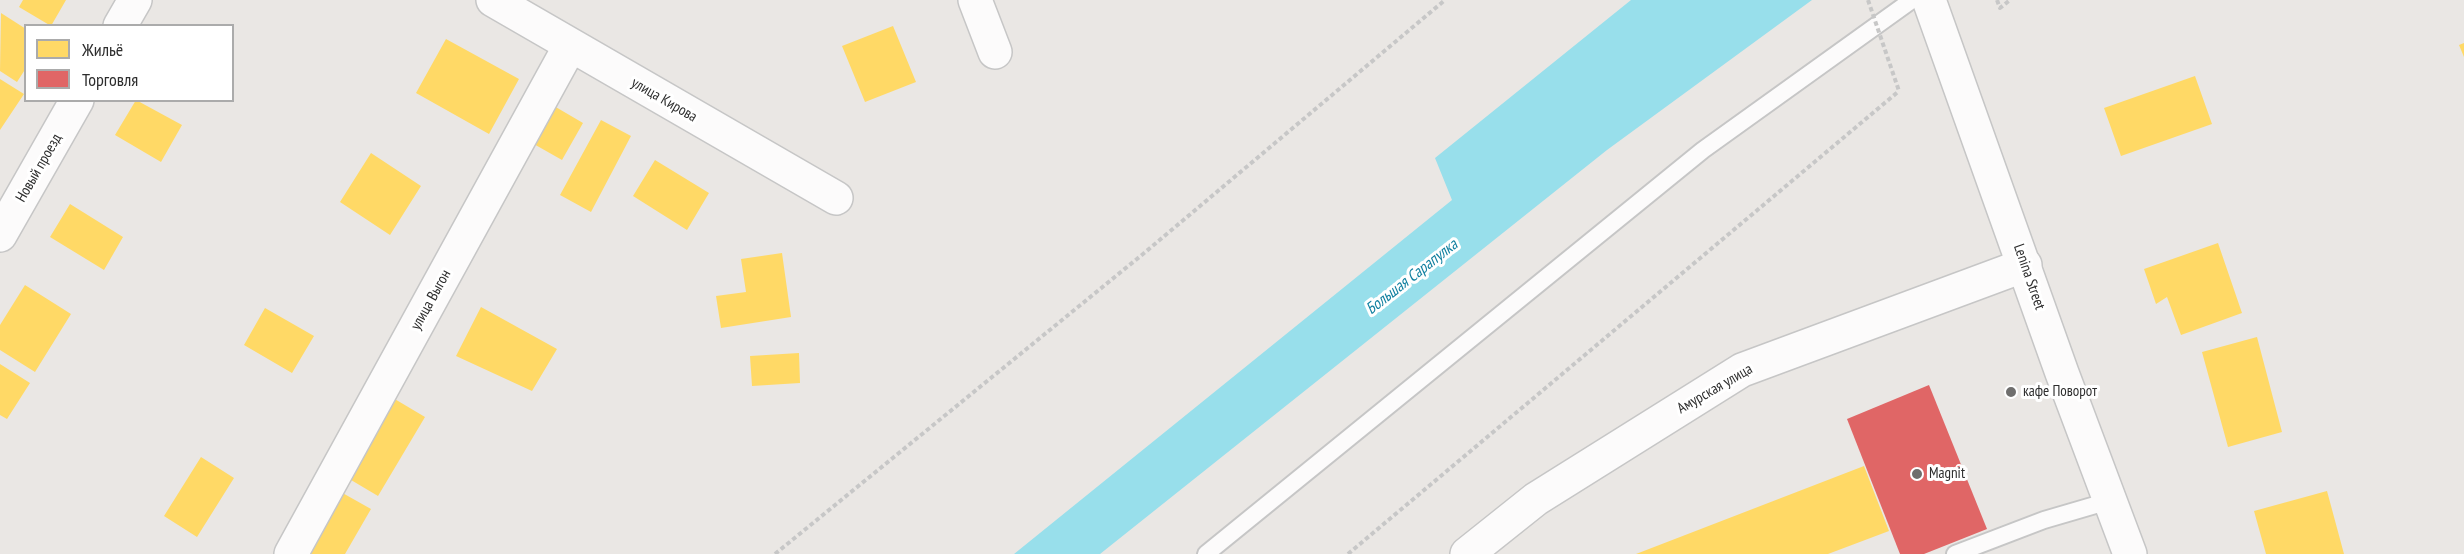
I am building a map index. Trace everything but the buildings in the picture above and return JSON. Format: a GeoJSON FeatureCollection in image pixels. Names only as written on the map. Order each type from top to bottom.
{"type":"FeatureCollection","features":[{"type":"Feature","properties":{"kind":"street"},"geometry":{"type":"LineString","coordinates":[[121,24],[135,0]]}},
{"type":"Feature","properties":{"kind":"street","name":"улица Кирова"},"geometry":{"type":"LineString","coordinates":[[493,0],[836,198]]}},
{"type":"Feature","properties":{"kind":"street"},"geometry":{"type":"LineString","coordinates":[[975,0],[995,52]]}},
{"type":"Feature","properties":{"kind":"street","name":"Lenina Street"},"geometry":{"type":"LineString","coordinates":[[1929,0],[2130,554]]}},
{"type":"Feature","properties":{"kind":"street","name":"улица Выгон"},"geometry":{"type":"LineString","coordinates":[[291,554],[570,46]]}},
{"type":"Feature","properties":{"kind":"street","name":"Новый проезд"},"geometry":{"type":"LineString","coordinates":[[0,235],[76,102]]}},
{"type":"Feature","properties":{"kind":"street","name":"Амурская улица"},"geometry":{"type":"LineString","coordinates":[[1467,554],[1536,499],[1742,370],[2025,266]]}},
{"type":"Feature","properties":{"kind":"lane"},"geometry":{"type":"LineString","coordinates":[[1206,554],[1703,150],[1912,0]]}},
{"type":"Feature","properties":{"kind":"lane"},"geometry":{"type":"LineString","coordinates":[[1955,554],[2044,520],[2109,501]]}},
{"type":"Feature","properties":{"kind":"path"},"geometry":{"type":"LineString","coordinates":[[775,554],[1143,254],[1445,0]]}},
{"type":"Feature","properties":{"kind":"path"},"geometry":{"type":"LineString","coordinates":[[1348,554],[1899,91],[1868,0]]}},
{"type":"Feature","properties":{"kind":"path"},"geometry":{"type":"LineString","coordinates":[[1997,0],[2000,8],[2010,0]]}},
{"type":"Feature","properties":{"kind":"water","name":"Большая Сарапулка"},"geometry":{"type":"Polygon","coordinates":[[[1631,0],[1812,0],[1607,150],[1100,554],[1014,554],[1452,200],[1435,158],[1631,0]]]}},
{"type":"Feature","properties":{"kind":"place","name":"кафе Поворот"},"geometry":{"type":"Point","coordinates":[2011,392]}},
{"type":"Feature","properties":{"kind":"place","name":"Magnit"},"geometry":{"type":"Point","coordinates":[1917,474]}}]}
